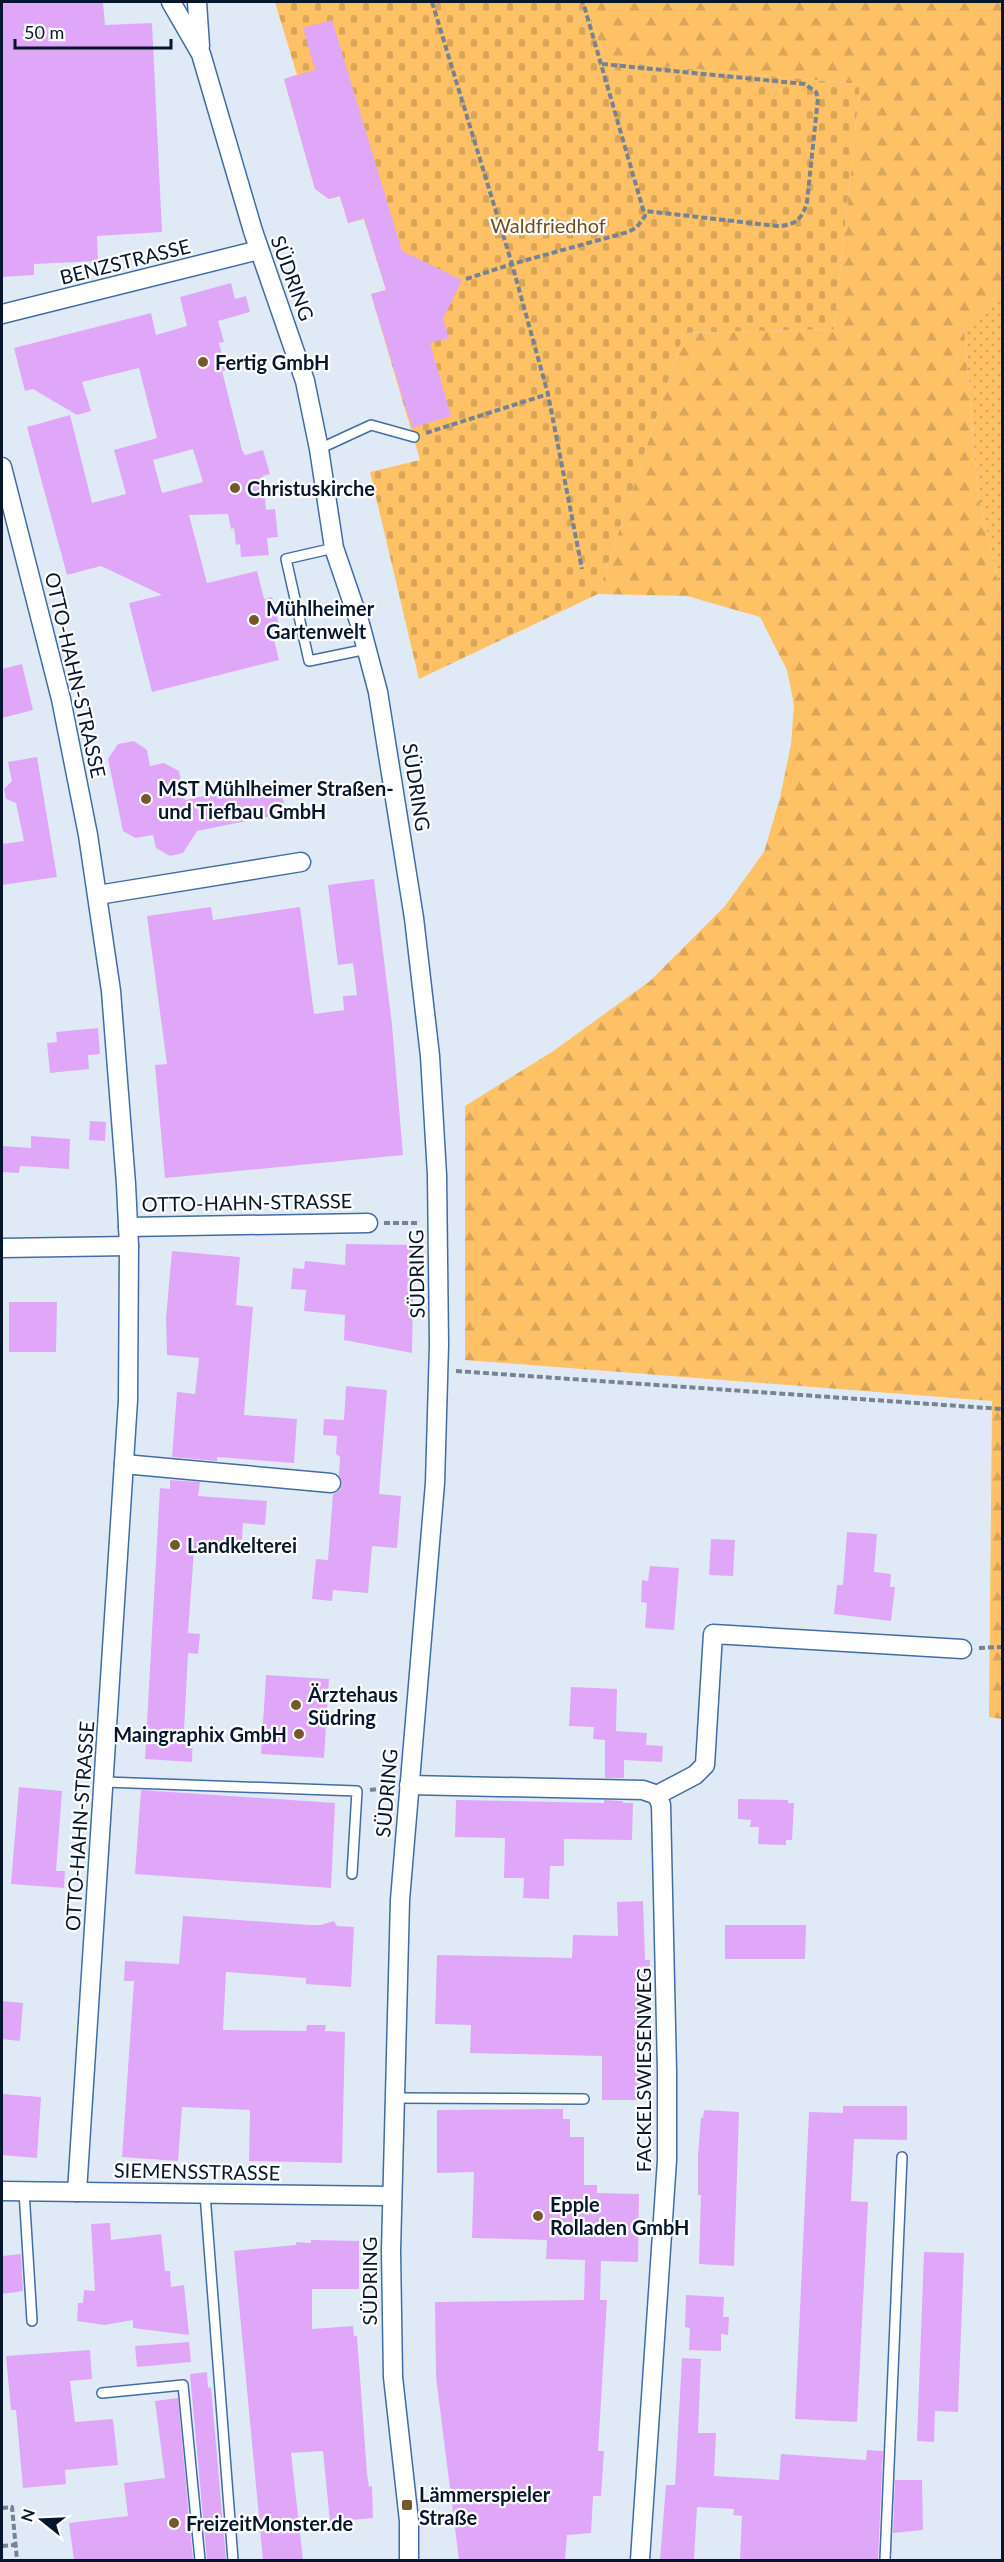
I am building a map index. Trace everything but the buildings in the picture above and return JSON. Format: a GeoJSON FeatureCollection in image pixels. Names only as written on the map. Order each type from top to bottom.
{"type":"FeatureCollection","features":[{"type":"Feature","properties":{"kind":"street","name":"SÜDRING"},"geometry":{"type":"LineString","coordinates":[[197,2],[201,54]]}},
{"type":"Feature","properties":{"kind":"street","name":"SÜDRING"},"geometry":{"type":"LineString","coordinates":[[174,4],[201,54],[259,250],[305,381],[319,449],[334,548],[367,649],[383,722],[418,951],[430,1056],[437,1223],[438,1370],[432,1532],[400,1900],[392,2196],[393,2376],[409,2522],[409,2560]]}},
{"type":"Feature","properties":{"kind":"street","name":"BENZSTRASSE"},"geometry":{"type":"LineString","coordinates":[[2,314],[259,250]]}},
{"type":"Feature","properties":{"kind":"street","name":"OTTO-HAHN-STRASSE"},"geometry":{"type":"LineString","coordinates":[[2,467],[61,699],[98,895],[111,991],[129,1246],[128,1400],[77,2192]]}},
{"type":"Feature","properties":{"kind":"street"},"geometry":{"type":"LineString","coordinates":[[98,895],[302,862]]}},
{"type":"Feature","properties":{"kind":"street","name":"OTTO-HAHN-STRASSE"},"geometry":{"type":"LineString","coordinates":[[128,1227],[368,1222]]}},
{"type":"Feature","properties":{"kind":"street"},"geometry":{"type":"LineString","coordinates":[[2,1248],[129,1246]]}},
{"type":"Feature","properties":{"kind":"street"},"geometry":{"type":"LineString","coordinates":[[124,1464],[331,1483]]}},
{"type":"Feature","properties":{"kind":"street"},"geometry":{"type":"LineString","coordinates":[[409,1785],[643,1790],[657,1795],[695,1774],[705,1765],[713,1634],[962,1649]]}},
{"type":"Feature","properties":{"kind":"street","name":"FACKELSWIESENWEG"},"geometry":{"type":"LineString","coordinates":[[640,2560],[667,2160],[662,1813],[657,1795]]}},
{"type":"Feature","properties":{"kind":"street","name":"SIEMENSSTRASSE"},"geometry":{"type":"LineString","coordinates":[[2,2191],[392,2196]]}},
{"type":"Feature","properties":{"kind":"street","name":"SÜDRING"},"geometry":{"type":"LineString","coordinates":[[409,2522],[419,2560]]}},
{"type":"Feature","properties":{"kind":"lane"},"geometry":{"type":"LineString","coordinates":[[319,449],[371,425],[414,437]]}},
{"type":"Feature","properties":{"kind":"lane"},"geometry":{"type":"LineString","coordinates":[[334,548],[286,559],[309,661],[367,649]]}},
{"type":"Feature","properties":{"kind":"lane"},"geometry":{"type":"LineString","coordinates":[[105,1782],[357,1791],[352,1874]]}},
{"type":"Feature","properties":{"kind":"lane"},"geometry":{"type":"LineString","coordinates":[[394,2097],[584,2099]]}},
{"type":"Feature","properties":{"kind":"lane"},"geometry":{"type":"LineString","coordinates":[[885,2560],[902,2157]]}},
{"type":"Feature","properties":{"kind":"lane"},"geometry":{"type":"LineString","coordinates":[[24,2191],[32,2321]]}},
{"type":"Feature","properties":{"kind":"lane"},"geometry":{"type":"LineString","coordinates":[[205,2194],[234,2560]]}},
{"type":"Feature","properties":{"kind":"lane"},"geometry":{"type":"LineString","coordinates":[[102,2393],[183,2385],[200,2560]]}},
{"type":"Feature","properties":{"kind":"path"},"geometry":{"type":"LineString","coordinates":[[432,2],[512,264],[548,394],[582,569]]}},
{"type":"Feature","properties":{"kind":"path"},"geometry":{"type":"LineString","coordinates":[[466,279],[628,232],[637,228],[645,216],[582,2]]}},
{"type":"Feature","properties":{"kind":"path"},"geometry":{"type":"LineString","coordinates":[[602,64],[805,84],[816,92],[818,98],[807,202],[804,213],[796,222],[787,226],[777,226],[645,211]]}},
{"type":"Feature","properties":{"kind":"path"},"geometry":{"type":"LineString","coordinates":[[414,437],[548,394]]}},
{"type":"Feature","properties":{"kind":"path"},"geometry":{"type":"LineString","coordinates":[[368,1222],[437,1223]]}},
{"type":"Feature","properties":{"kind":"path"},"geometry":{"type":"LineString","coordinates":[[438,1370],[1002,1409]]}},
{"type":"Feature","properties":{"kind":"path"},"geometry":{"type":"LineString","coordinates":[[357,1791],[409,1785]]}},
{"type":"Feature","properties":{"kind":"path"},"geometry":{"type":"LineString","coordinates":[[2,2508],[12,2507],[17,2560]]}},
{"type":"Feature","properties":{"kind":"path"},"geometry":{"type":"LineString","coordinates":[[2,2546],[16,2545]]}},
{"type":"Feature","properties":{"kind":"green space","name":"Waldfriedhof"},"geometry":{"type":"Polygon","coordinates":[[[275,2],[586,2],[605,61],[860,84],[834,329],[684,333],[598,594],[419,679],[370,472],[420,460],[371,294],[386,290],[364,219],[348,223],[340,196],[329,199],[315,189],[284,79],[297,75],[275,2]]]}},
{"type":"Feature","properties":{"kind":"green space"},"geometry":{"type":"Polygon","coordinates":[[[586,2],[1002,2],[1002,290],[964,327],[978,494],[1002,599],[1002,1719],[989,1717],[992,1401],[465,1360],[465,1106],[552,1052],[650,981],[725,906],[764,852],[780,798],[791,744],[794,705],[787,670],[760,617],[687,596],[598,594],[684,333],[834,329],[860,84],[605,61],[586,2]]]}},
{"type":"Feature","properties":{"kind":"green space"},"geometry":{"type":"Polygon","coordinates":[[[1002,290],[1002,599],[978,494],[964,327],[1002,290]]]}},
{"type":"Feature","properties":{"kind":"place","name":"Fertig GmbH"},"geometry":{"type":"Point","coordinates":[203,362]}},
{"type":"Feature","properties":{"kind":"place","name":"Christuskirche"},"geometry":{"type":"Point","coordinates":[235,488]}},
{"type":"Feature","properties":{"kind":"place","name":"Mühlheimer Gartenwelt"},"geometry":{"type":"Point","coordinates":[254,620]}},
{"type":"Feature","properties":{"kind":"place","name":"MST Mühlheimer Straßen- und Tiefbau GmbH"},"geometry":{"type":"Point","coordinates":[146,799]}},
{"type":"Feature","properties":{"kind":"place","name":"Landkelterei"},"geometry":{"type":"Point","coordinates":[175,1545]}},
{"type":"Feature","properties":{"kind":"place","name":"Ärztehaus Südring"},"geometry":{"type":"Point","coordinates":[296,1705]}},
{"type":"Feature","properties":{"kind":"place","name":"Maingraphix GmbH"},"geometry":{"type":"Point","coordinates":[299,1734]}},
{"type":"Feature","properties":{"kind":"place","name":"Epple Rolladen GmbH"},"geometry":{"type":"Point","coordinates":[538,2216]}},
{"type":"Feature","properties":{"kind":"place","name":"Lämmerspieler Straße"},"geometry":{"type":"Point","coordinates":[407,2505]}},
{"type":"Feature","properties":{"kind":"place","name":"FreizeitMonster.de"},"geometry":{"type":"Point","coordinates":[174,2523]}}]}
